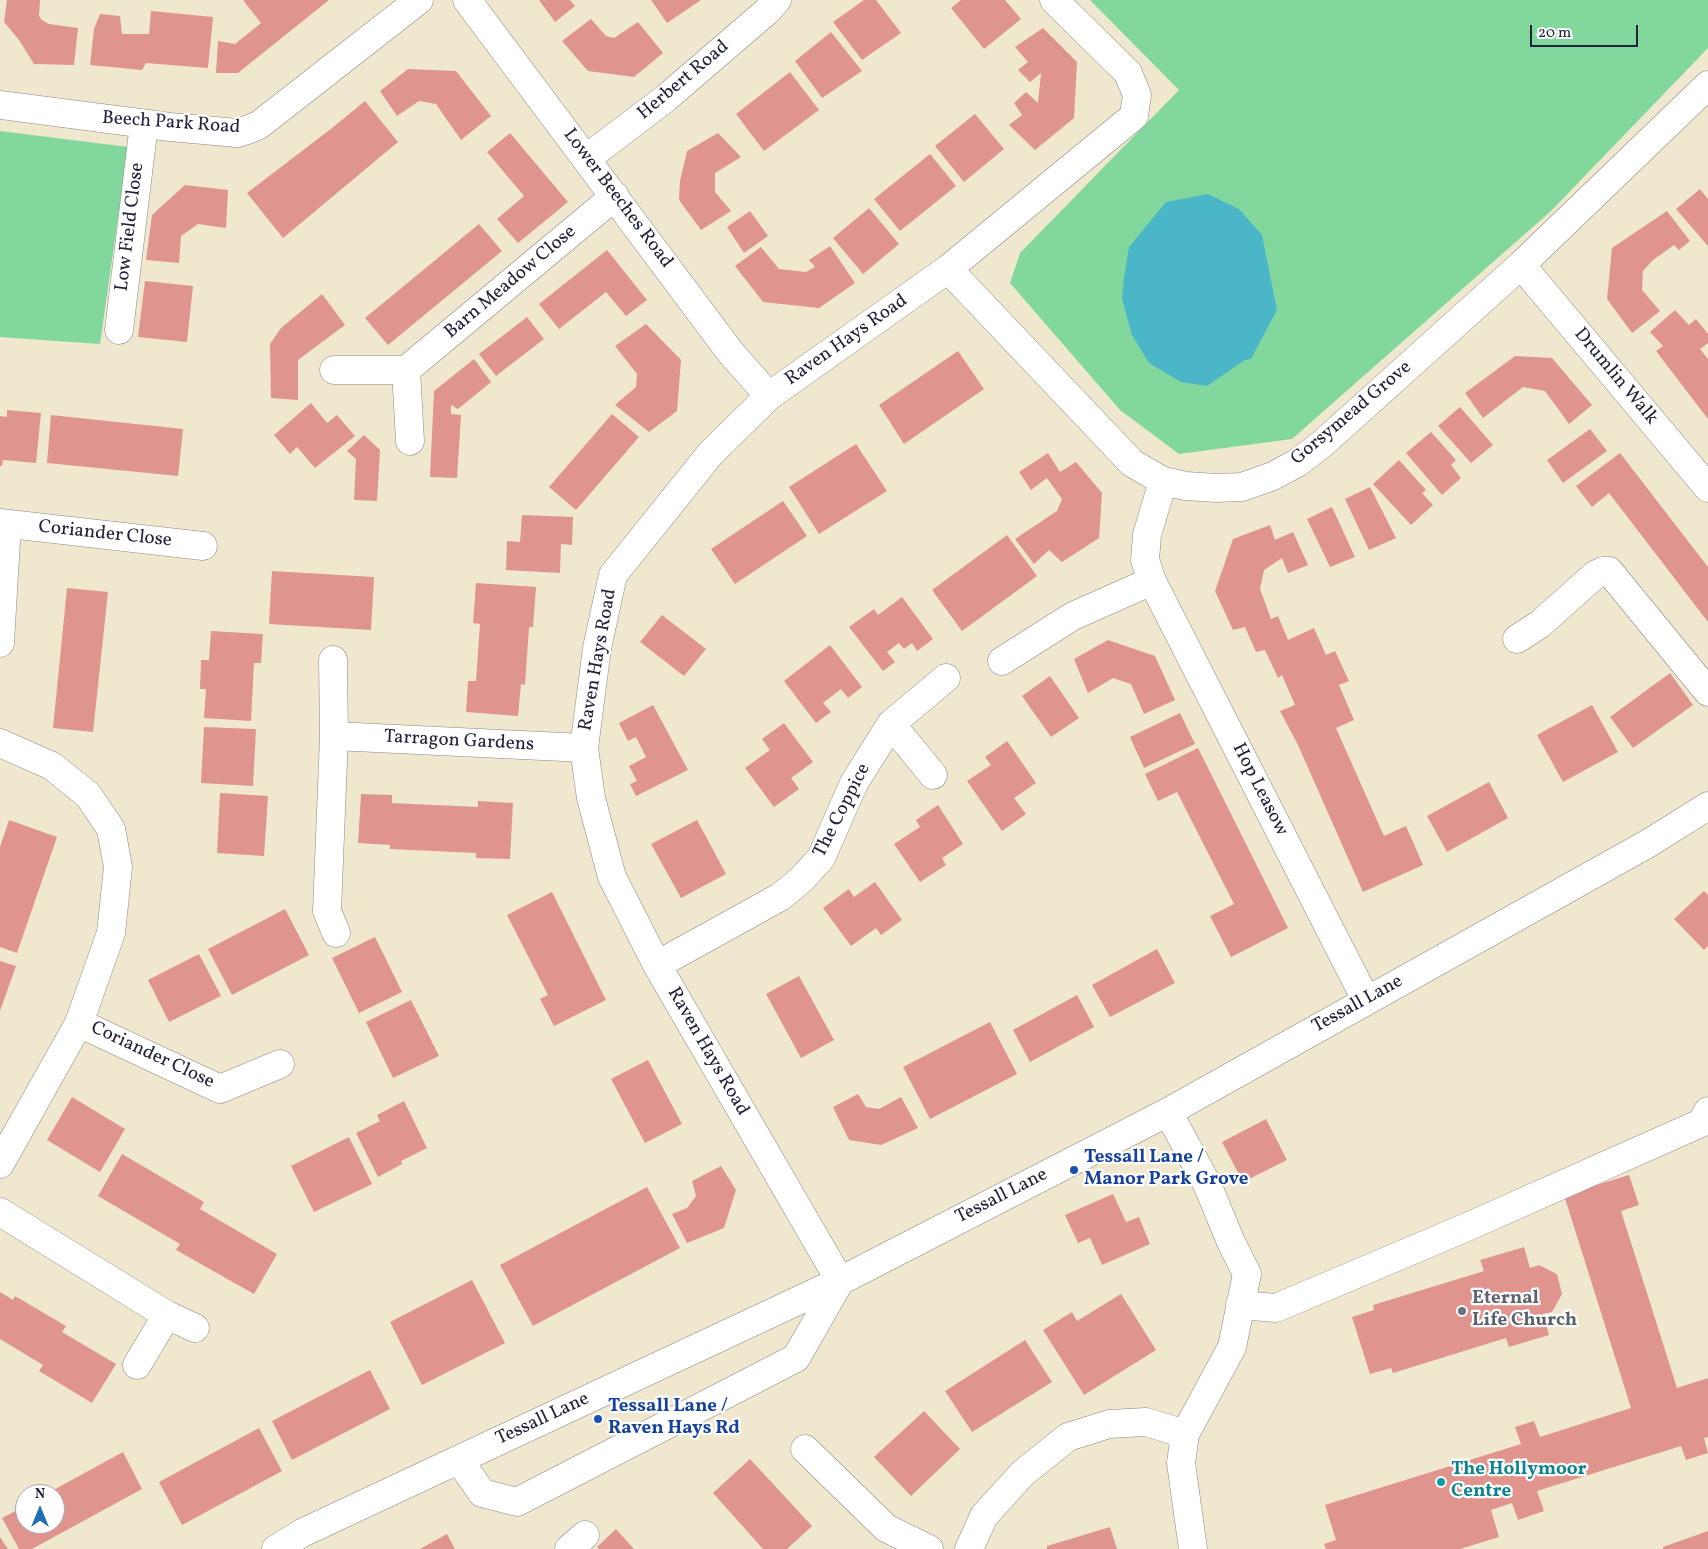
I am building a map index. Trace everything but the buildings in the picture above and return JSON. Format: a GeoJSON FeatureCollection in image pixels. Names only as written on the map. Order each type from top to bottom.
{"type":"FeatureCollection","features":[{"type":"Feature","properties":{"kind":"street","name":"Beech Park Road"},"geometry":{"type":"LineString","coordinates":[[0,105],[124,122],[237,133],[259,125],[419,0]]}},
{"type":"Feature","properties":{"kind":"street","name":"Lower Beeches Road"},"geometry":{"type":"LineString","coordinates":[[467,0],[587,158],[731,354],[769,396]]}},
{"type":"Feature","properties":{"kind":"street","name":"Herbert Road"},"geometry":{"type":"LineString","coordinates":[[587,158],[666,98],[766,12],[777,0]]}},
{"type":"Feature","properties":{"kind":"street","name":"Raven Hays Road"},"geometry":{"type":"LineString","coordinates":[[840,1281],[657,965],[612,878],[591,798],[584,748],[597,648],[613,575],[711,453],[769,396],[948,270],[1134,116],[1137,95],[1128,73],[1054,0]]}},
{"type":"Feature","properties":{"kind":"street","name":"Gorsymead Grove"},"geometry":{"type":"LineString","coordinates":[[948,270],[1132,463],[1163,481],[1186,486],[1242,487],[1274,476],[1297,463],[1322,444],[1521,265],[1708,85]]}},
{"type":"Feature","properties":{"kind":"street","name":"Low Field Close"},"geometry":{"type":"LineString","coordinates":[[119,330],[144,124]]}},
{"type":"Feature","properties":{"kind":"street","name":"Barn Meadow Close"},"geometry":{"type":"LineString","coordinates":[[406,370],[615,196]]}},
{"type":"Feature","properties":{"kind":"street","name":"Drumlin Walk"},"geometry":{"type":"LineString","coordinates":[[1521,265],[1708,488]]}},
{"type":"Feature","properties":{"kind":"street"},"geometry":{"type":"LineString","coordinates":[[334,370],[406,370],[410,440]]}},
{"type":"Feature","properties":{"kind":"street","name":"Hop Leasow"},"geometry":{"type":"LineString","coordinates":[[1163,481],[1147,535],[1145,560],[1152,581],[1366,1000]]}},
{"type":"Feature","properties":{"kind":"street","name":"Coriander Close"},"geometry":{"type":"LineString","coordinates":[[0,643],[3,524],[203,546]]}},
{"type":"Feature","properties":{"kind":"street"},"geometry":{"type":"LineString","coordinates":[[1517,639],[1540,624],[1595,575],[1603,571],[1609,571],[1708,692]]}},
{"type":"Feature","properties":{"kind":"street"},"geometry":{"type":"LineString","coordinates":[[1002,661],[1073,616],[1152,581]]}},
{"type":"Feature","properties":{"kind":"street"},"geometry":{"type":"LineString","coordinates":[[333,660],[334,736],[327,911],[336,933]]}},
{"type":"Feature","properties":{"kind":"street","name":"The Coppice"},"geometry":{"type":"LineString","coordinates":[[657,965],[780,897],[801,880],[821,858],[854,783],[891,724],[946,678]]}},
{"type":"Feature","properties":{"kind":"street"},"geometry":{"type":"LineString","coordinates":[[891,724],[933,775]]}},
{"type":"Feature","properties":{"kind":"street","name":"Tarragon Gardens"},"geometry":{"type":"LineString","coordinates":[[334,736],[584,748]]}},
{"type":"Feature","properties":{"kind":"street","name":"Coriander Close"},"geometry":{"type":"LineString","coordinates":[[0,743],[52,766],[88,795],[111,830],[118,867],[111,933],[79,1023],[10,1126],[0,1164]]}},
{"type":"Feature","properties":{"kind":"street","name":"Tessall Lane"},"geometry":{"type":"LineString","coordinates":[[276,1549],[302,1533],[840,1281],[1168,1112],[1649,843],[1708,806]]}},
{"type":"Feature","properties":{"kind":"street","name":"Coriander Close"},"geometry":{"type":"LineString","coordinates":[[79,1023],[220,1089],[280,1064]]}},
{"type":"Feature","properties":{"kind":"street"},"geometry":{"type":"LineString","coordinates":[[1240,1305],[1276,1308],[1467,1227],[1701,1123],[1708,1111]]}},
{"type":"Feature","properties":{"kind":"street"},"geometry":{"type":"LineString","coordinates":[[1168,1112],[1207,1184],[1231,1242],[1247,1274],[1232,1347],[1185,1434],[1181,1463],[1194,1549]]}},
{"type":"Feature","properties":{"kind":"street"},"geometry":{"type":"LineString","coordinates":[[0,1212],[167,1315],[195,1328]]}},
{"type":"Feature","properties":{"kind":"street"},"geometry":{"type":"LineString","coordinates":[[458,1460],[482,1493],[517,1502],[796,1358],[840,1281]]}},
{"type":"Feature","properties":{"kind":"street"},"geometry":{"type":"LineString","coordinates":[[137,1365],[167,1315]]}},
{"type":"Feature","properties":{"kind":"street"},"geometry":{"type":"LineString","coordinates":[[969,1549],[984,1516],[1023,1474],[1068,1438],[1109,1424],[1146,1422],[1185,1434]]}},
{"type":"Feature","properties":{"kind":"street"},"geometry":{"type":"LineString","coordinates":[[805,1450],[886,1528],[929,1549]]}},
{"type":"Feature","properties":{"kind":"green space"},"geometry":{"type":"Polygon","coordinates":[[[1090,0],[1708,0],[1708,48],[1551,211],[1292,439],[1179,454],[1120,410],[1010,283],[1020,253],[1179,90],[1090,0]]]}},
{"type":"Feature","properties":{"kind":"green space"},"geometry":{"type":"Polygon","coordinates":[[[0,131],[128,147],[100,344],[0,337],[0,131]]]}},
{"type":"Feature","properties":{"kind":"water"},"geometry":{"type":"Polygon","coordinates":[[[1208,194],[1239,209],[1262,235],[1277,310],[1251,359],[1245,360],[1207,386],[1181,382],[1149,363],[1132,335],[1122,299],[1129,247],[1166,202],[1208,194]]]}},
{"type":"Feature","properties":{"kind":"place","name":"Tessall Lane / Manor Park Grove"},"geometry":{"type":"Point","coordinates":[1074,1170]}},
{"type":"Feature","properties":{"kind":"place","name":"Eternal Life Church"},"geometry":{"type":"Point","coordinates":[1462,1311]}},
{"type":"Feature","properties":{"kind":"place","name":"Tessall Lane / Raven Hays Rd"},"geometry":{"type":"Point","coordinates":[598,1419]}},
{"type":"Feature","properties":{"kind":"place","name":"The Hollymoor Centre"},"geometry":{"type":"Point","coordinates":[1441,1482]}}]}
